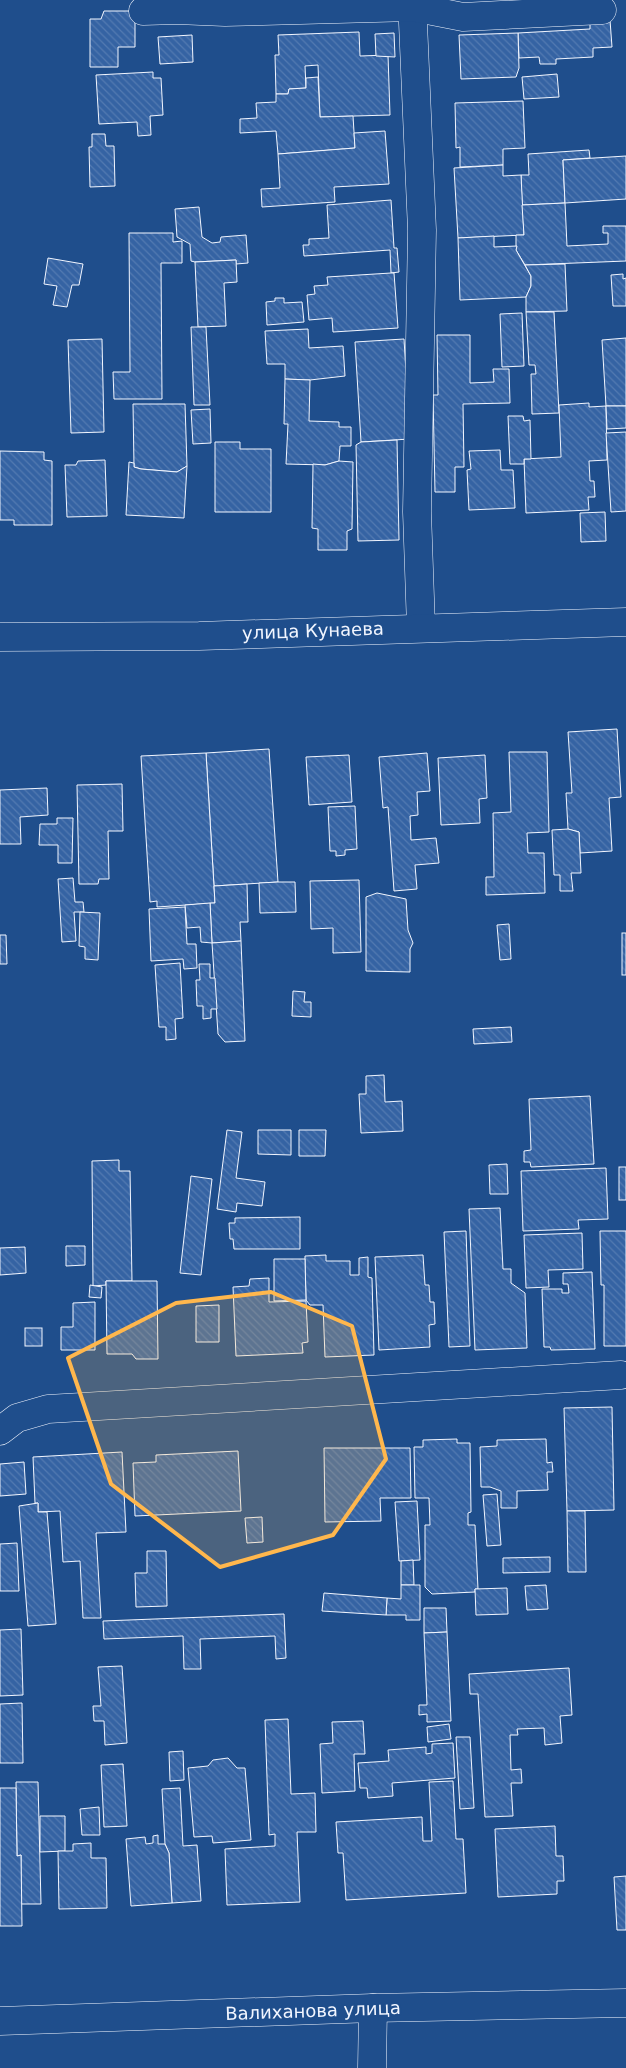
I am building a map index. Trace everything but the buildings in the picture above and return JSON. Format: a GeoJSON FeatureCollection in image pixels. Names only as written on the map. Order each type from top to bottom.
{"type":"FeatureCollection","features":[{"type":"Feature","properties":{"kind":"street"},"geometry":{"type":"LineString","coordinates":[[412,3],[422,230],[417,512],[421,628]]}},
{"type":"Feature","properties":{"kind":"street"},"geometry":{"type":"LineString","coordinates":[[143,11],[225,12],[412,3],[463,17],[602,10]]}},
{"type":"Feature","properties":{"kind":"street","name":"улица Кунаева"},"geometry":{"type":"LineString","coordinates":[[0,637],[199,636],[626,622]]}},
{"type":"Feature","properties":{"kind":"street"},"geometry":{"type":"LineString","coordinates":[[0,1431],[17,1418],[48,1409],[621,1375]]}},
{"type":"Feature","properties":{"kind":"street","name":"Валиханова улица"},"geometry":{"type":"LineString","coordinates":[[0,2021],[372,2008],[626,2003]]}},
{"type":"Feature","properties":{"kind":"street"},"geometry":{"type":"LineString","coordinates":[[372,2008],[372,2068]]}},
{"type":"Feature","properties":{"kind":"highlighted area"},"geometry":{"type":"Polygon","coordinates":[[[271,1292],[352,1326],[386,1459],[333,1535],[220,1567],[111,1484],[68,1358],[176,1303],[271,1292]]]}}]}
